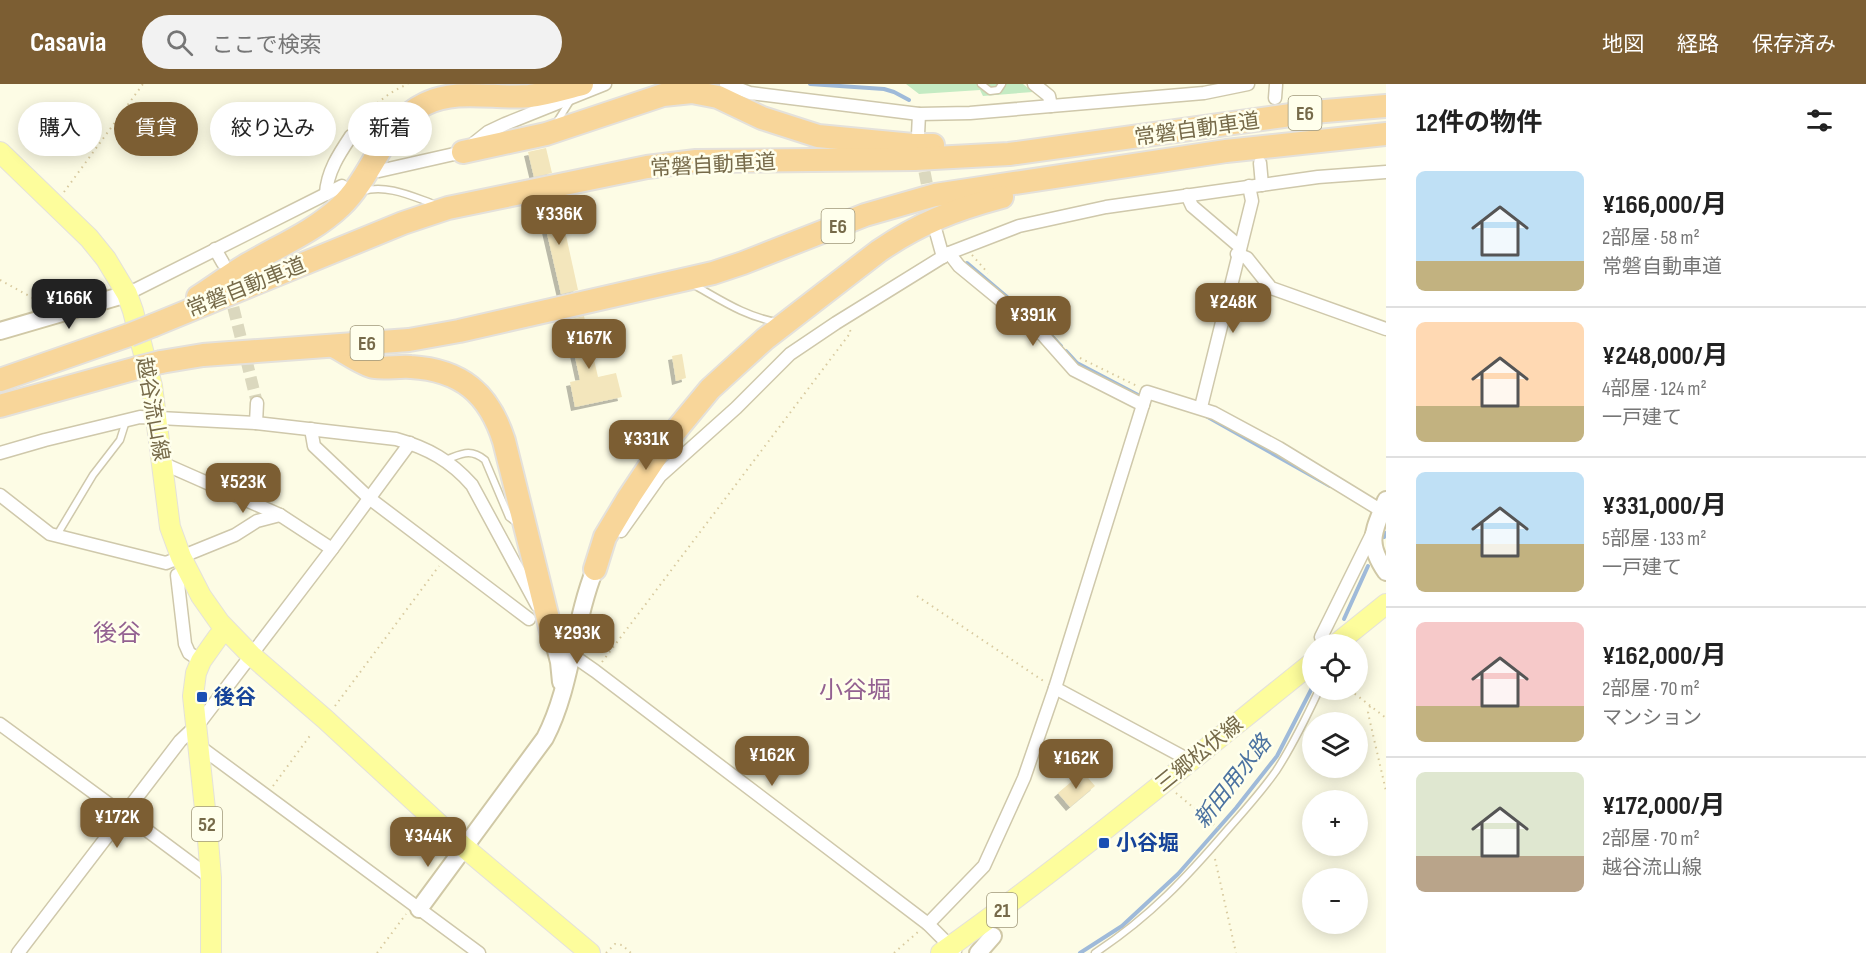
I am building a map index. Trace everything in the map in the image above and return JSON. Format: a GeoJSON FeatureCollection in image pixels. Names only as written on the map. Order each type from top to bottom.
{"type":"FeatureCollection","features":[{"type":"Feature","properties":{"kind":"highway"},"geometry":{"type":"LineString","coordinates":[[157,324],[246,265],[326,218],[398,125],[424,104],[437,99],[469,95],[528,96],[577,91]]}},
{"type":"Feature","properties":{"kind":"highway"},"geometry":{"type":"LineString","coordinates":[[463,153],[546,134],[663,95],[692,92],[718,97],[771,122],[818,136],[912,145],[1005,141],[1189,116],[1225,124]]}},
{"type":"Feature","properties":{"kind":"highway","name":"常磐自動車道"},"geometry":{"type":"LineString","coordinates":[[0,380],[157,324],[381,231],[448,208],[672,163],[966,157],[1092,144],[1313,112],[1386,106]]}},
{"type":"Feature","properties":{"kind":"highway","name":"常磐自動車道"},"geometry":{"type":"LineString","coordinates":[[0,406],[161,362],[202,355],[409,340],[686,280],[743,263],[865,215],[935,195],[1226,151],[1386,134]]}},
{"type":"Feature","properties":{"kind":"highway"},"geometry":{"type":"LineString","coordinates":[[596,569],[605,537],[628,497],[663,446],[723,376],[789,321],[879,251],[901,236],[941,216],[960,208],[1110,167]]}},
{"type":"Feature","properties":{"kind":"highway"},"geometry":{"type":"LineString","coordinates":[[332,345],[373,367],[410,367],[452,375],[475,390],[486,402],[499,425],[552,635]]}},
{"type":"Feature","properties":{"kind":"main road","name":"越谷流山線"},"geometry":{"type":"LineString","coordinates":[[0,152],[89,238],[106,259],[127,294],[134,311],[152,386],[170,526],[179,566],[226,631],[318,726],[590,953]]}},
{"type":"Feature","properties":{"kind":"main road"},"geometry":{"type":"LineString","coordinates":[[1339,634],[1386,604]]}},
{"type":"Feature","properties":{"kind":"main road","name":"52"},"geometry":{"type":"LineString","coordinates":[[211,953],[211,878],[193,696],[196,673],[201,661],[226,631]]}},
{"type":"Feature","properties":{"kind":"main road","name":"三郷松伏線"},"geometry":{"type":"LineString","coordinates":[[950,951],[1302,671]]}},
{"type":"Feature","properties":{"kind":"street"},"geometry":{"type":"LineString","coordinates":[[379,171],[463,153],[488,132],[577,91],[605,84]]}},
{"type":"Feature","properties":{"kind":"street"},"geometry":{"type":"LineString","coordinates":[[726,84],[750,93],[775,89],[919,114],[970,113],[1204,93],[1248,84]]}},
{"type":"Feature","properties":{"kind":"street"},"geometry":{"type":"LineString","coordinates":[[1040,86],[1048,96],[1051,106]]}},
{"type":"Feature","properties":{"kind":"street"},"geometry":{"type":"LineString","coordinates":[[918,135],[919,114]]}},
{"type":"Feature","properties":{"kind":"street"},"geometry":{"type":"LineString","coordinates":[[326,194],[326,182],[348,141]]}},
{"type":"Feature","properties":{"kind":"street"},"geometry":{"type":"LineString","coordinates":[[1201,407],[1260,163]]}},
{"type":"Feature","properties":{"kind":"street"},"geometry":{"type":"LineString","coordinates":[[416,907],[465,848],[545,738],[561,701],[582,607],[596,569],[640,502],[660,476],[736,408],[790,354],[841,319],[946,255],[1019,226],[1106,207],[1187,195],[1318,177],[1386,172]]}},
{"type":"Feature","properties":{"kind":"street"},"geometry":{"type":"LineString","coordinates":[[0,331],[127,294],[326,194],[348,190]]}},
{"type":"Feature","properties":{"kind":"street"},"geometry":{"type":"LineString","coordinates":[[1187,195],[1192,206],[1247,258],[1271,288],[1386,329]]}},
{"type":"Feature","properties":{"kind":"street"},"geometry":{"type":"LineString","coordinates":[[936,232],[946,255],[1043,335],[1074,369],[1143,405]]}},
{"type":"Feature","properties":{"kind":"street"},"geometry":{"type":"LineString","coordinates":[[214,249],[223,263]]}},
{"type":"Feature","properties":{"kind":"street"},"geometry":{"type":"LineString","coordinates":[[928,924],[984,866],[1024,777],[1055,688],[1148,392],[1201,407],[1280,447],[1382,513]]}},
{"type":"Feature","properties":{"kind":"street"},"geometry":{"type":"LineString","coordinates":[[256,423],[257,403]]}},
{"type":"Feature","properties":{"kind":"street"},"geometry":{"type":"LineString","coordinates":[[0,453],[126,421],[156,417],[256,423],[396,439],[410,443],[458,468],[488,511],[552,635],[560,662],[561,701]]}},
{"type":"Feature","properties":{"kind":"street"},"geometry":{"type":"LineString","coordinates":[[311,429],[314,446],[369,498],[530,619]]}},
{"type":"Feature","properties":{"kind":"street"},"geometry":{"type":"LineString","coordinates":[[18,953],[180,741],[197,727],[410,443]]}},
{"type":"Feature","properties":{"kind":"street"},"geometry":{"type":"LineString","coordinates":[[162,463],[280,514],[332,549]]}},
{"type":"Feature","properties":{"kind":"street"},"geometry":{"type":"LineString","coordinates":[[0,495],[50,534],[179,566],[258,521],[280,514]]}},
{"type":"Feature","properties":{"kind":"street"},"geometry":{"type":"LineString","coordinates":[[1382,513],[1372,541],[1374,551],[1386,572]]}},
{"type":"Feature","properties":{"kind":"street"},"geometry":{"type":"LineString","coordinates":[[1331,634],[1382,513]]}},
{"type":"Feature","properties":{"kind":"street"},"geometry":{"type":"LineString","coordinates":[[179,566],[185,644],[189,653],[201,661]]}},
{"type":"Feature","properties":{"kind":"street"},"geometry":{"type":"LineString","coordinates":[[572,655],[928,924],[950,951]]}},
{"type":"Feature","properties":{"kind":"street"},"geometry":{"type":"LineString","coordinates":[[1055,688],[1191,761]]}},
{"type":"Feature","properties":{"kind":"street"},"geometry":{"type":"LineString","coordinates":[[0,724],[211,878]]}},
{"type":"Feature","properties":{"kind":"street"},"geometry":{"type":"LineString","coordinates":[[199,746],[479,953]]}},
{"type":"Feature","properties":{"kind":"street"},"geometry":{"type":"LineString","coordinates":[[978,953],[993,936]]}},
{"type":"Feature","properties":{"kind":"lane"},"geometry":{"type":"LineString","coordinates":[[981,84],[990,91],[998,90],[1002,84]]}},
{"type":"Feature","properties":{"kind":"lane"},"geometry":{"type":"LineString","coordinates":[[546,134],[577,91]]}},
{"type":"Feature","properties":{"kind":"lane"},"geometry":{"type":"LineString","coordinates":[[348,190],[376,187],[448,208]]}},
{"type":"Feature","properties":{"kind":"lane"},"geometry":{"type":"LineString","coordinates":[[686,280],[743,313],[763,320],[789,321]]}},
{"type":"Feature","properties":{"kind":"lane"},"geometry":{"type":"LineString","coordinates":[[57,536],[93,475],[120,440],[126,421]]}},
{"type":"Feature","properties":{"kind":"lane"},"geometry":{"type":"LineString","coordinates":[[445,460],[468,452],[477,453],[485,460],[509,518],[527,530]]}},
{"type":"Feature","properties":{"kind":"lane"},"geometry":{"type":"LineString","coordinates":[[1095,953],[1131,928],[1167,898],[1212,849],[1275,772],[1298,734],[1314,700]]}},
{"type":"Feature","properties":{"kind":"path"},"geometry":{"type":"LineString","coordinates":[[55,204],[143,84]]}},
{"type":"Feature","properties":{"kind":"path"},"geometry":{"type":"LineString","coordinates":[[380,102],[391,92],[408,84]]}},
{"type":"Feature","properties":{"kind":"path"},"geometry":{"type":"LineString","coordinates":[[0,280],[50,308],[53,316]]}},
{"type":"Feature","properties":{"kind":"path"},"geometry":{"type":"LineString","coordinates":[[595,671],[851,332],[841,319]]}},
{"type":"Feature","properties":{"kind":"path"},"geometry":{"type":"LineString","coordinates":[[266,796],[446,556]]}},
{"type":"Feature","properties":{"kind":"path"},"geometry":{"type":"LineString","coordinates":[[917,596],[1055,688]]}},
{"type":"Feature","properties":{"kind":"path"},"geometry":{"type":"LineString","coordinates":[[1362,700],[1386,718]]}},
{"type":"Feature","properties":{"kind":"path"},"geometry":{"type":"LineString","coordinates":[[1370,706],[1368,713],[1386,791]]}},
{"type":"Feature","properties":{"kind":"path"},"geometry":{"type":"LineString","coordinates":[[1165,782],[1214,824]]}},
{"type":"Feature","properties":{"kind":"path"},"geometry":{"type":"LineString","coordinates":[[1212,849],[1236,953]]}},
{"type":"Feature","properties":{"kind":"path"},"geometry":{"type":"LineString","coordinates":[[377,953],[416,907]]}},
{"type":"Feature","properties":{"kind":"path"},"geometry":{"type":"LineString","coordinates":[[894,953],[928,924]]}},
{"type":"Feature","properties":{"kind":"path"},"geometry":{"type":"LineString","coordinates":[[606,953],[615,944],[622,945],[631,953]]}},
{"type":"Feature","properties":{"kind":"green space"},"geometry":{"type":"Polygon","coordinates":[[[906,84],[1023,84],[1033,92],[983,96],[980,90],[919,94],[906,84]]]}},
{"type":"Feature","properties":{"kind":"building"},"geometry":{"type":"Polygon","coordinates":[[[546,148],[552,173],[534,177],[528,152],[546,148]]]}},
{"type":"Feature","properties":{"kind":"building"},"geometry":{"type":"Polygon","coordinates":[[[558,199],[578,290],[561,294],[540,203],[558,199]]]}},
{"type":"Feature","properties":{"kind":"building"},"geometry":{"type":"Polygon","coordinates":[[[584,316],[598,377],[616,373],[622,397],[575,407],[570,382],[580,380],[567,320],[584,316]]]}},
{"type":"Feature","properties":{"kind":"building"},"geometry":{"type":"Polygon","coordinates":[[[682,354],[686,378],[676,381],[672,356],[682,354]]]}},
{"type":"Feature","properties":{"kind":"building"},"geometry":{"type":"Polygon","coordinates":[[[1083,772],[1095,786],[1070,807],[1058,793],[1083,772]]]}},
{"type":"Feature","properties":{"kind":"waterway"},"geometry":{"type":"LineString","coordinates":[[810,84],[884,89],[909,100]]}},
{"type":"Feature","properties":{"kind":"waterway"},"geometry":{"type":"LineString","coordinates":[[967,263],[1048,332],[1061,346]]}},
{"type":"Feature","properties":{"kind":"waterway"},"geometry":{"type":"LineString","coordinates":[[1066,351],[1077,363],[1138,395]]}},
{"type":"Feature","properties":{"kind":"waterway"},"geometry":{"type":"LineString","coordinates":[[1206,416],[1330,486]]}},
{"type":"Feature","properties":{"kind":"waterway","name":"新田用水路"},"geometry":{"type":"LineString","coordinates":[[1384,537],[1386,533]]}},
{"type":"Feature","properties":{"kind":"waterway","name":"新田用水路"},"geometry":{"type":"LineString","coordinates":[[1344,619],[1368,566]]}},
{"type":"Feature","properties":{"kind":"waterway","name":"新田用水路"},"geometry":{"type":"LineString","coordinates":[[1080,953],[1122,926],[1178,874],[1236,808],[1277,756],[1306,700]]}},
{"type":"Feature","properties":{"kind":"tunnel"},"geometry":{"type":"LineString","coordinates":[[921,154],[935,225]]}},
{"type":"Feature","properties":{"kind":"tunnel"},"geometry":{"type":"LineString","coordinates":[[229,290],[257,403]]}},
{"type":"Feature","properties":{"kind":"place","name":"後谷"},"geometry":{"type":"Point","coordinates":[202,697]}},
{"type":"Feature","properties":{"kind":"place","name":"小谷堀"},"geometry":{"type":"Point","coordinates":[1104,843]}},
{"type":"Feature","properties":{"kind":"district","name":"後谷"},"geometry":{"type":"Point","coordinates":[117,633]}},
{"type":"Feature","properties":{"kind":"district","name":"小谷堀"},"geometry":{"type":"Point","coordinates":[855,690]}}]}
